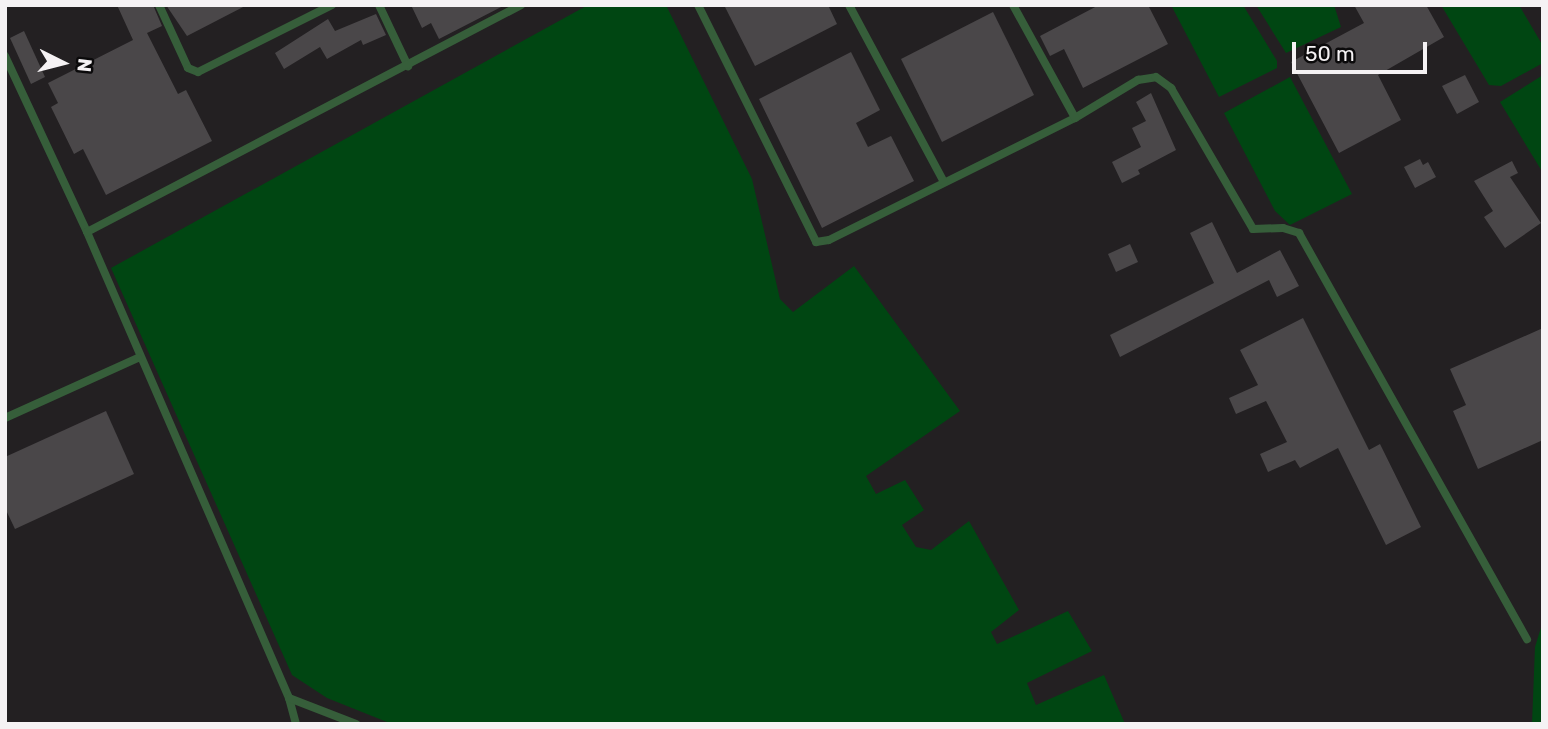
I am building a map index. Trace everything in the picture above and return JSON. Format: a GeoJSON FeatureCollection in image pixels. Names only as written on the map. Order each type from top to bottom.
{"type":"FeatureCollection","features":[{"type":"Feature","properties":{"kind":"lane"},"geometry":{"type":"LineString","coordinates":[[159,5],[188,68],[198,72],[332,5]]}},
{"type":"Feature","properties":{"kind":"lane"},"geometry":{"type":"LineString","coordinates":[[379,5],[408,66]]}},
{"type":"Feature","properties":{"kind":"lane"},"geometry":{"type":"LineString","coordinates":[[87,232],[521,5]]}},
{"type":"Feature","properties":{"kind":"lane"},"geometry":{"type":"LineString","coordinates":[[698,5],[816,243],[1076,118],[1138,80],[1156,78],[1171,88],[1253,229],[1283,228],[1300,233],[1527,639]]}},
{"type":"Feature","properties":{"kind":"lane"},"geometry":{"type":"LineString","coordinates":[[849,5],[944,182]]}},
{"type":"Feature","properties":{"kind":"lane"},"geometry":{"type":"LineString","coordinates":[[1013,5],[1076,118]]}},
{"type":"Feature","properties":{"kind":"lane"},"geometry":{"type":"LineString","coordinates":[[5,56],[87,232],[138,358],[289,698],[296,724]]}},
{"type":"Feature","properties":{"kind":"lane"},"geometry":{"type":"LineString","coordinates":[[5,418],[138,358]]}},
{"type":"Feature","properties":{"kind":"lane"},"geometry":{"type":"LineString","coordinates":[[289,698],[356,724]]}},
{"type":"Feature","properties":{"kind":"shaded area"},"geometry":{"type":"Polygon","coordinates":[[[588,5],[666,5],[752,179],[780,299],[793,312],[854,266],[960,411],[866,476],[876,494],[905,480],[924,510],[902,525],[916,547],[931,550],[969,521],[1019,610],[991,632],[997,644],[1068,611],[1092,651],[1027,683],[1036,705],[1104,675],[1125,724],[392,724],[327,698],[292,675],[111,268],[588,5]]]}},
{"type":"Feature","properties":{"kind":"shaded area"},"geometry":{"type":"Polygon","coordinates":[[[1171,5],[1243,5],[1277,61],[1277,68],[1219,97],[1171,5]]]}},
{"type":"Feature","properties":{"kind":"shaded area"},"geometry":{"type":"Polygon","coordinates":[[[1256,5],[1334,5],[1341,27],[1286,53],[1256,5]]]}},
{"type":"Feature","properties":{"kind":"shaded area"},"geometry":{"type":"Polygon","coordinates":[[[1441,5],[1519,5],[1543,46],[1543,63],[1501,86],[1489,85],[1441,5]]]}},
{"type":"Feature","properties":{"kind":"shaded area"},"geometry":{"type":"Polygon","coordinates":[[[1543,75],[1543,173],[1500,102],[1543,75]]]}},
{"type":"Feature","properties":{"kind":"shaded area"},"geometry":{"type":"Polygon","coordinates":[[[1290,77],[1352,194],[1290,225],[1275,211],[1224,113],[1290,77]]]}},
{"type":"Feature","properties":{"kind":"shaded area"},"geometry":{"type":"Polygon","coordinates":[[[1543,621],[1543,724],[1532,724],[1535,647],[1543,621]]]}},
{"type":"Feature","properties":{"kind":"building"},"geometry":{"type":"Polygon","coordinates":[[[117,5],[153,5],[162,26],[147,33],[178,94],[186,90],[212,141],[106,195],[83,149],[74,154],[51,107],[58,103],[48,83],[133,40],[117,5]]]}},
{"type":"Feature","properties":{"kind":"building"},"geometry":{"type":"Polygon","coordinates":[[[166,5],[247,5],[187,36],[166,5]]]}},
{"type":"Feature","properties":{"kind":"building"},"geometry":{"type":"Polygon","coordinates":[[[411,5],[505,5],[439,39],[431,23],[422,28],[411,5]]]}},
{"type":"Feature","properties":{"kind":"building"},"geometry":{"type":"Polygon","coordinates":[[[724,5],[828,5],[837,24],[755,66],[724,5]]]}},
{"type":"Feature","properties":{"kind":"building"},"geometry":{"type":"Polygon","coordinates":[[[1099,5],[1148,5],[1168,44],[1083,88],[1064,49],[1050,56],[1040,36],[1099,5]]]}},
{"type":"Feature","properties":{"kind":"building"},"geometry":{"type":"Polygon","coordinates":[[[1354,5],[1426,5],[1444,37],[1378,75],[1401,120],[1339,153],[1291,62],[1364,23],[1354,5]]]}},
{"type":"Feature","properties":{"kind":"building"},"geometry":{"type":"Polygon","coordinates":[[[993,12],[1034,95],[942,142],[901,59],[993,12]]]}},
{"type":"Feature","properties":{"kind":"building"},"geometry":{"type":"Polygon","coordinates":[[[376,14],[386,35],[363,45],[361,40],[327,59],[320,47],[284,69],[275,53],[328,19],[335,31],[376,14]]]}},
{"type":"Feature","properties":{"kind":"building"},"geometry":{"type":"Polygon","coordinates":[[[24,31],[45,77],[31,84],[10,38],[24,31]]]}},
{"type":"Feature","properties":{"kind":"building"},"geometry":{"type":"Polygon","coordinates":[[[851,52],[880,110],[856,123],[868,147],[891,136],[914,181],[822,228],[759,99],[851,52]]]}},
{"type":"Feature","properties":{"kind":"building"},"geometry":{"type":"Polygon","coordinates":[[[1465,75],[1479,102],[1457,114],[1442,86],[1465,75]]]}},
{"type":"Feature","properties":{"kind":"building"},"geometry":{"type":"Polygon","coordinates":[[[1151,93],[1176,150],[1138,170],[1140,174],[1122,183],[1112,162],[1141,147],[1132,128],[1146,121],[1136,102],[1151,93]]]}},
{"type":"Feature","properties":{"kind":"building"},"geometry":{"type":"Polygon","coordinates":[[[1420,159],[1423,165],[1428,162],[1436,177],[1415,188],[1404,167],[1420,159]]]}},
{"type":"Feature","properties":{"kind":"building"},"geometry":{"type":"Polygon","coordinates":[[[1512,161],[1518,173],[1510,177],[1541,223],[1505,248],[1484,217],[1493,211],[1474,181],[1512,161]]]}},
{"type":"Feature","properties":{"kind":"building"},"geometry":{"type":"Polygon","coordinates":[[[1212,222],[1237,273],[1280,250],[1299,286],[1277,297],[1269,280],[1120,357],[1110,335],[1214,283],[1190,233],[1212,222]]]}},
{"type":"Feature","properties":{"kind":"building"},"geometry":{"type":"Polygon","coordinates":[[[1130,244],[1138,262],[1116,272],[1108,254],[1130,244]]]}},
{"type":"Feature","properties":{"kind":"building"},"geometry":{"type":"Polygon","coordinates":[[[1303,318],[1369,450],[1380,444],[1421,527],[1386,545],[1338,448],[1300,468],[1295,460],[1268,472],[1260,454],[1287,442],[1266,401],[1236,414],[1229,398],[1258,385],[1240,350],[1303,318]]]}},
{"type":"Feature","properties":{"kind":"building"},"geometry":{"type":"Polygon","coordinates":[[[1543,328],[1543,440],[1478,469],[1453,411],[1466,405],[1450,369],[1543,328]]]}},
{"type":"Feature","properties":{"kind":"building"},"geometry":{"type":"Polygon","coordinates":[[[106,411],[134,474],[15,529],[5,508],[5,457],[106,411]]]}}]}
